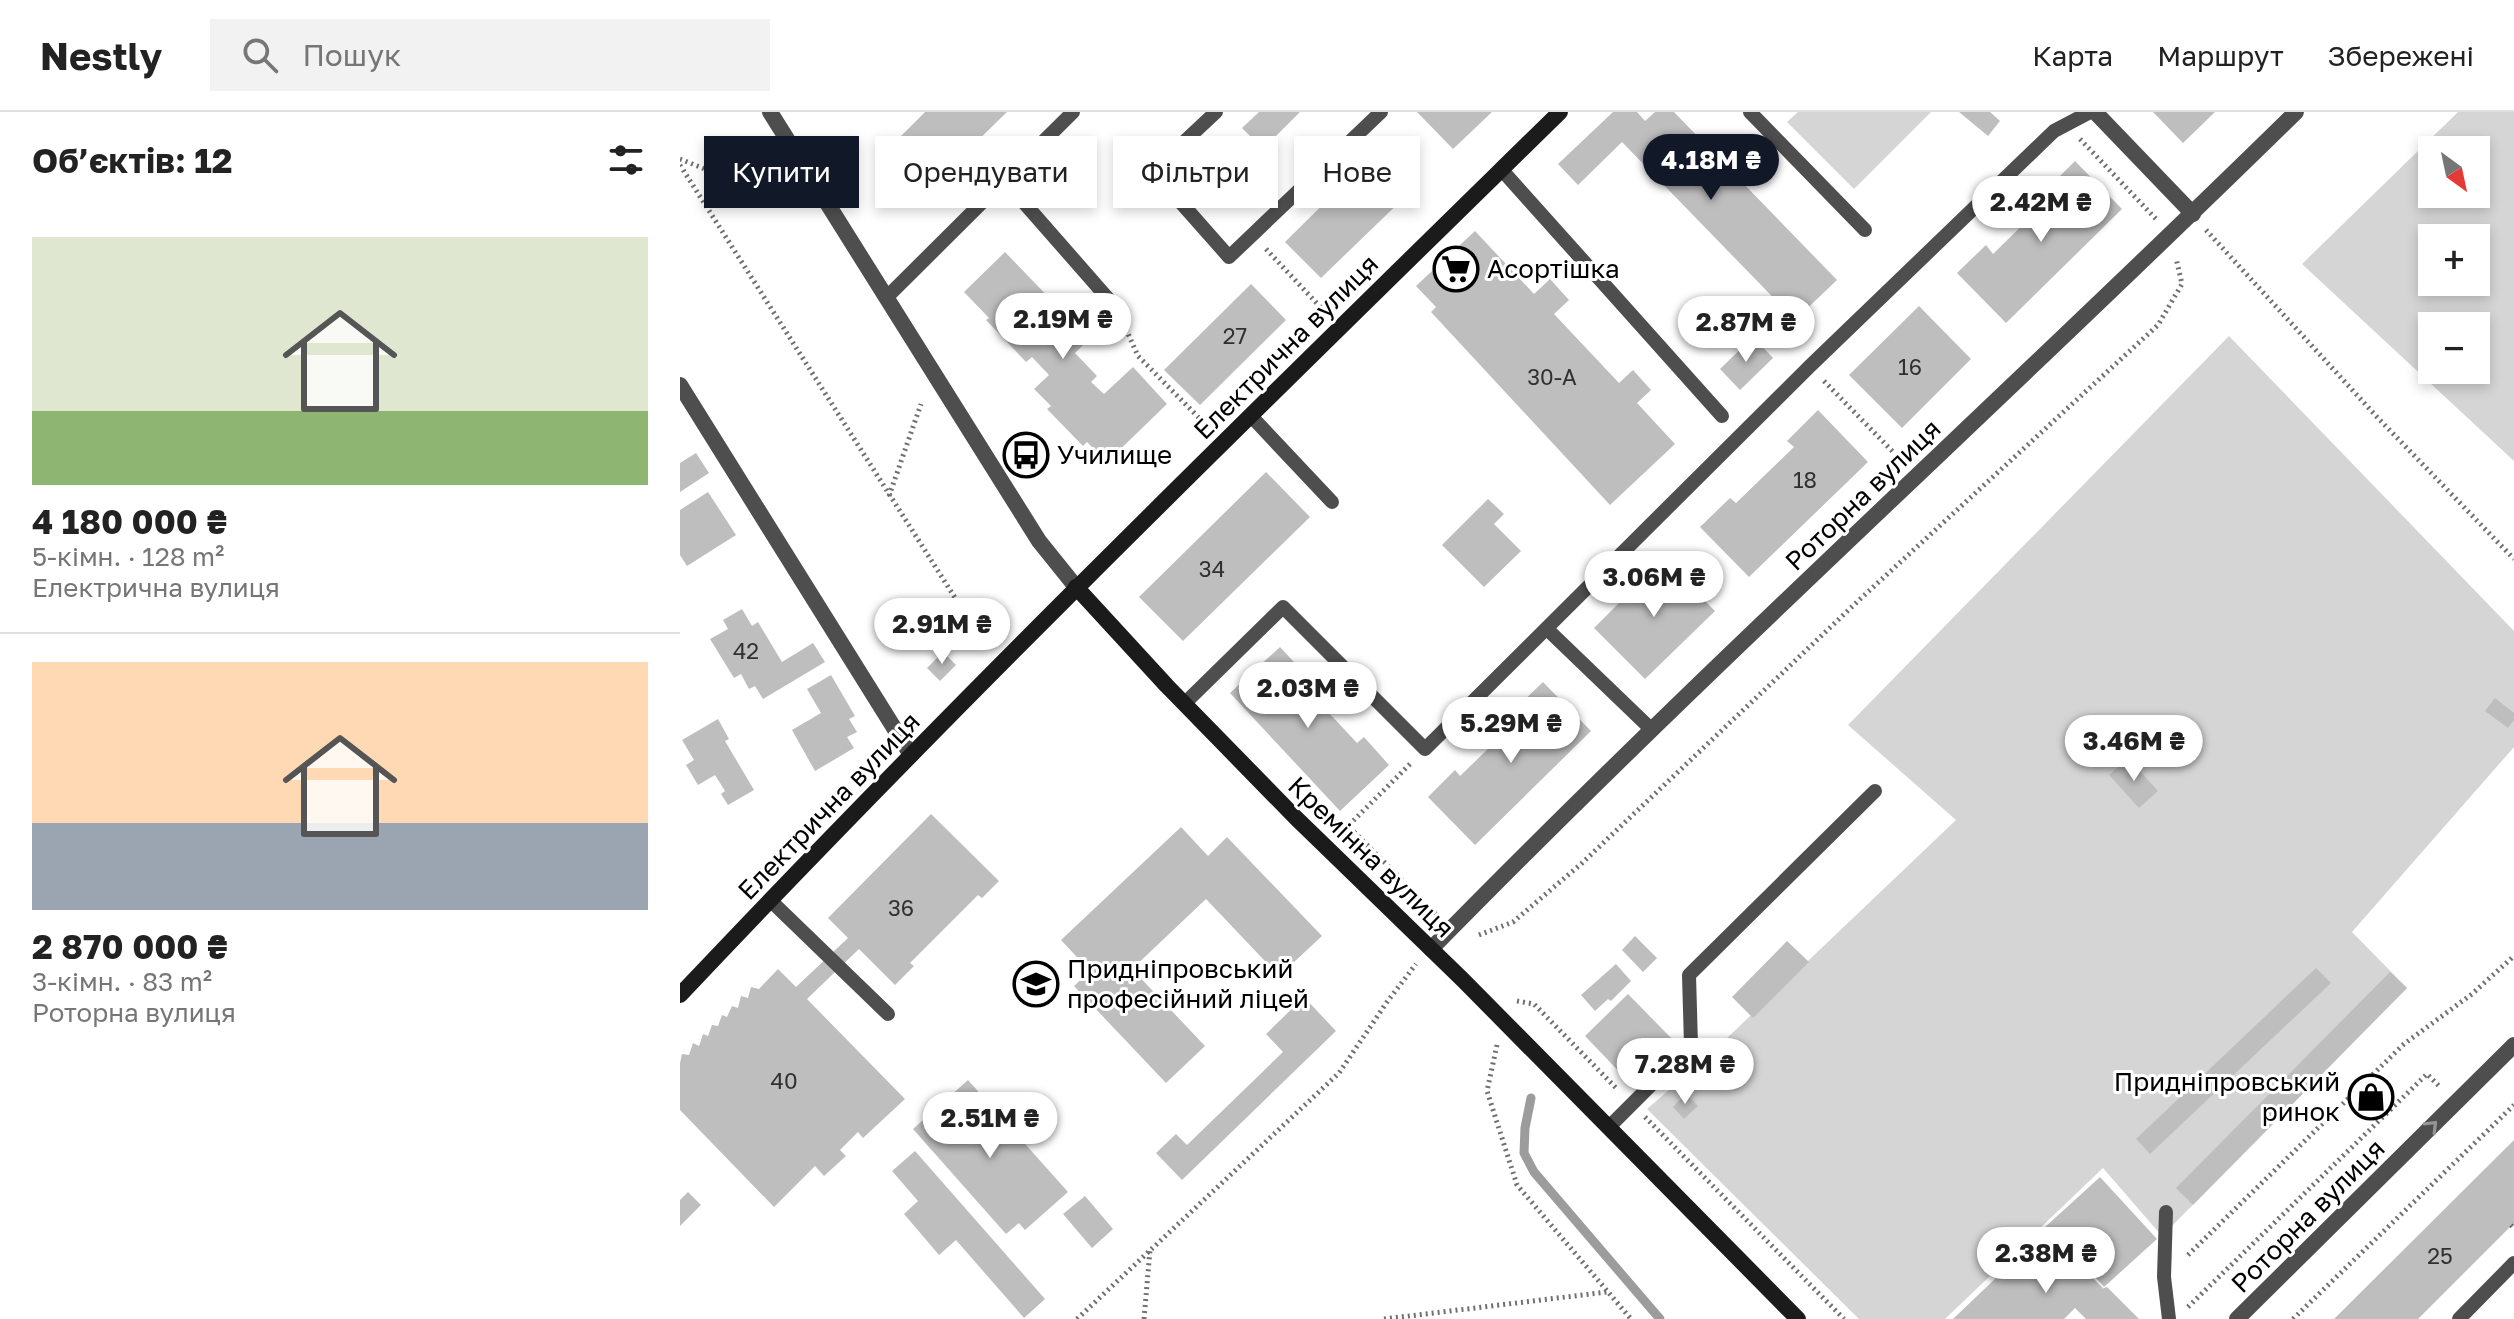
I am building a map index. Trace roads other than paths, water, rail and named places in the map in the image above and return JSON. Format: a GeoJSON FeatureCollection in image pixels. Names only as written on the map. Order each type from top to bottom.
{"type":"FeatureCollection","features":[{"type":"Feature","properties":{"kind":"street","name":"Кремінна вулиця"},"geometry":{"type":"LineString","coordinates":[[770,112],[1039,541],[1076,587],[1184,704],[1463,980],[1798,1319]]}},
{"type":"Feature","properties":{"kind":"street","name":"Електрична вулиця"},"geometry":{"type":"LineString","coordinates":[[680,995],[1076,587],[1560,112]]}},
{"type":"Feature","properties":{"kind":"street"},"geometry":{"type":"LineString","coordinates":[[2092,112],[2193,214]]}},
{"type":"Feature","properties":{"kind":"street","name":"Роторна вулиця"},"geometry":{"type":"LineString","coordinates":[[1431,949],[1651,729],[2193,214],[2296,112]]}},
{"type":"Feature","properties":{"kind":"street"},"geometry":{"type":"LineString","coordinates":[[680,385],[911,755]]}},
{"type":"Feature","properties":{"kind":"street","name":"Роторна вулиця"},"geometry":{"type":"LineString","coordinates":[[2237,1319],[2514,1045]]}},
{"type":"Feature","properties":{"kind":"lane"},"geometry":{"type":"LineString","coordinates":[[1049,136],[1073,112]]}},
{"type":"Feature","properties":{"kind":"lane"},"geometry":{"type":"LineString","coordinates":[[1216,112],[1153,171],[1229,257],[1381,112]]}},
{"type":"Feature","properties":{"kind":"lane"},"geometry":{"type":"LineString","coordinates":[[1750,112],[1865,230]]}},
{"type":"Feature","properties":{"kind":"lane"},"geometry":{"type":"LineString","coordinates":[[1184,704],[1283,607],[1425,749],[1810,366],[2054,131],[2092,112]]}},
{"type":"Feature","properties":{"kind":"lane"},"geometry":{"type":"LineString","coordinates":[[1501,169],[1722,416]]}},
{"type":"Feature","properties":{"kind":"lane"},"geometry":{"type":"LineString","coordinates":[[887,297],[978,208]]}},
{"type":"Feature","properties":{"kind":"lane"},"geometry":{"type":"LineString","coordinates":[[1029,208],[1118,310]]}},
{"type":"Feature","properties":{"kind":"lane"},"geometry":{"type":"LineString","coordinates":[[1251,416],[1332,502]]}},
{"type":"Feature","properties":{"kind":"lane"},"geometry":{"type":"LineString","coordinates":[[1547,629],[1651,729]]}},
{"type":"Feature","properties":{"kind":"lane"},"geometry":{"type":"LineString","coordinates":[[1609,1127],[1691,1045],[1689,975],[1875,791]]}},
{"type":"Feature","properties":{"kind":"lane"},"geometry":{"type":"LineString","coordinates":[[770,900],[888,1014]]}},
{"type":"Feature","properties":{"kind":"lane"},"geometry":{"type":"LineString","coordinates":[[2166,1212],[2164,1277],[2169,1319]]}},
{"type":"Feature","properties":{"kind":"lane"},"geometry":{"type":"LineString","coordinates":[[2459,1319],[2514,1263]]}},
{"type":"Feature","properties":{"kind":"waterway"},"geometry":{"type":"LineString","coordinates":[[1531,1098],[1524,1153],[1534,1172],[1660,1319]]}},
{"type":"Feature","properties":{"kind":"place","name":"Асортішка"},"geometry":{"type":"Point","coordinates":[1456,269]}},
{"type":"Feature","properties":{"kind":"place","name":"Училище"},"geometry":{"type":"Point","coordinates":[1026,455]}},
{"type":"Feature","properties":{"kind":"place","name":"Придніпровський професійний ліцей"},"geometry":{"type":"Point","coordinates":[1036,984]}},
{"type":"Feature","properties":{"kind":"place","name":"Придніпровський ринок"},"geometry":{"type":"Point","coordinates":[2371,1097]}}]}
